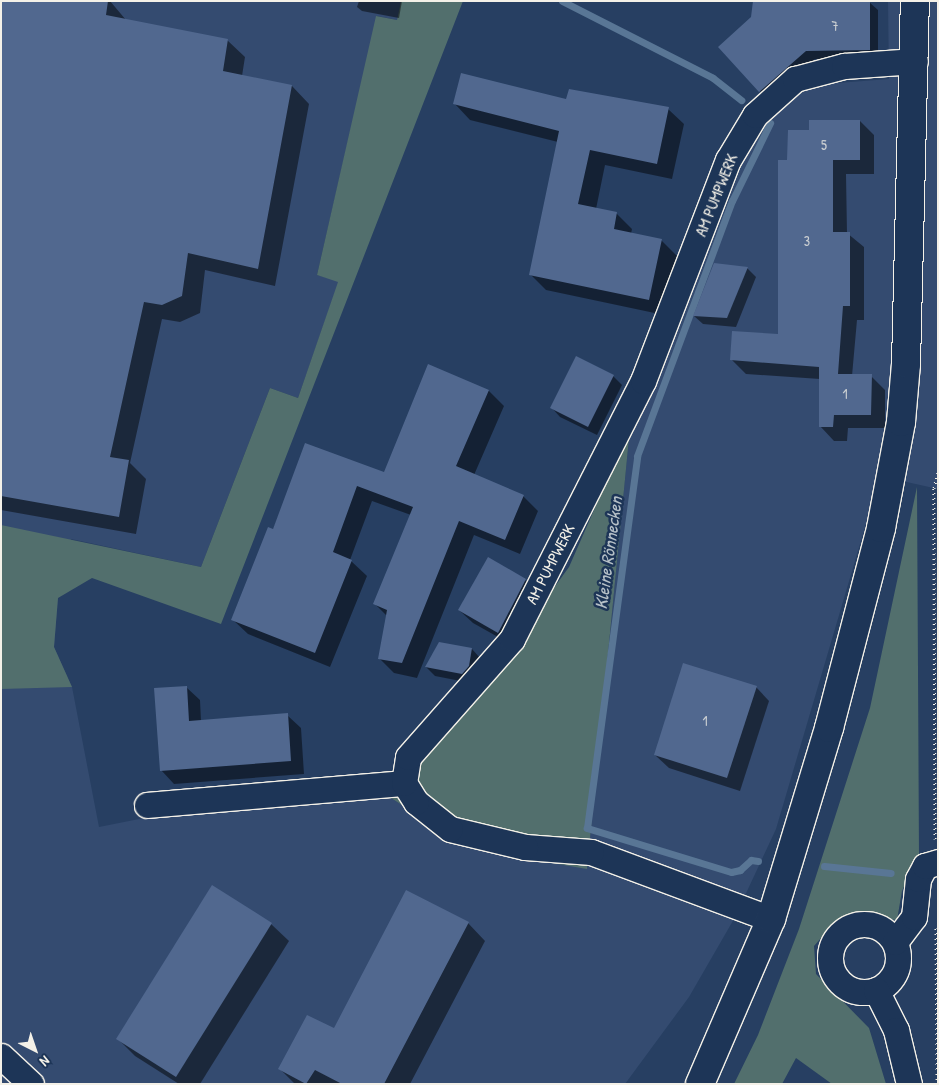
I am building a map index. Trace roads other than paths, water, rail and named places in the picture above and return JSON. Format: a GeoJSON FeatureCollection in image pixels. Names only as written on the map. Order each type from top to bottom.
{"type":"FeatureCollection","features":[{"type":"Feature","properties":{"kind":"main road"},"geometry":{"type":"LineString","coordinates":[[700,1084],[771,919],[832,718],[881,528],[901,422],[906,364],[915,1]]}},
{"type":"Feature","properties":{"kind":"street","name":"AM PUMPWERK"},"geometry":{"type":"LineString","coordinates":[[404,783],[408,757],[512,639],[643,381],[728,160],[755,115],[795,79],[844,66],[915,61]]}},
{"type":"Feature","properties":{"kind":"street"},"geometry":{"type":"LineString","coordinates":[[147,805],[404,783],[416,802],[450,829],[525,847],[591,852],[771,919]]}},
{"type":"Feature","properties":{"kind":"street"},"geometry":{"type":"LineString","coordinates":[[895,942],[914,918],[918,880],[925,866],[937,862]]}},
{"type":"Feature","properties":{"kind":"street"},"geometry":{"type":"LineString","coordinates":[[862,924],[880,928],[895,942],[898,961],[894,974],[876,990],[857,991],[836,977],[831,961],[833,945],[849,928],[862,924]]}},
{"type":"Feature","properties":{"kind":"street"},"geometry":{"type":"LineString","coordinates":[[876,990],[896,1030],[909,1084]]}},
{"type":"Feature","properties":{"kind":"street"},"geometry":{"type":"LineString","coordinates":[[1,1056],[31,1084]]}},
{"type":"Feature","properties":{"kind":"waterway","name":"Kleine Rönnecken"},"geometry":{"type":"LineString","coordinates":[[562,1],[713,78],[741,100]]}},
{"type":"Feature","properties":{"kind":"waterway","name":"Kleine Rönnecken"},"geometry":{"type":"LineString","coordinates":[[758,861],[751,860],[740,870],[731,872],[587,828],[637,456],[732,201],[770,123]]}},
{"type":"Feature","properties":{"kind":"waterway","name":"Kleine Rönnecken"},"geometry":{"type":"LineString","coordinates":[[824,866],[891,873]]}}]}
